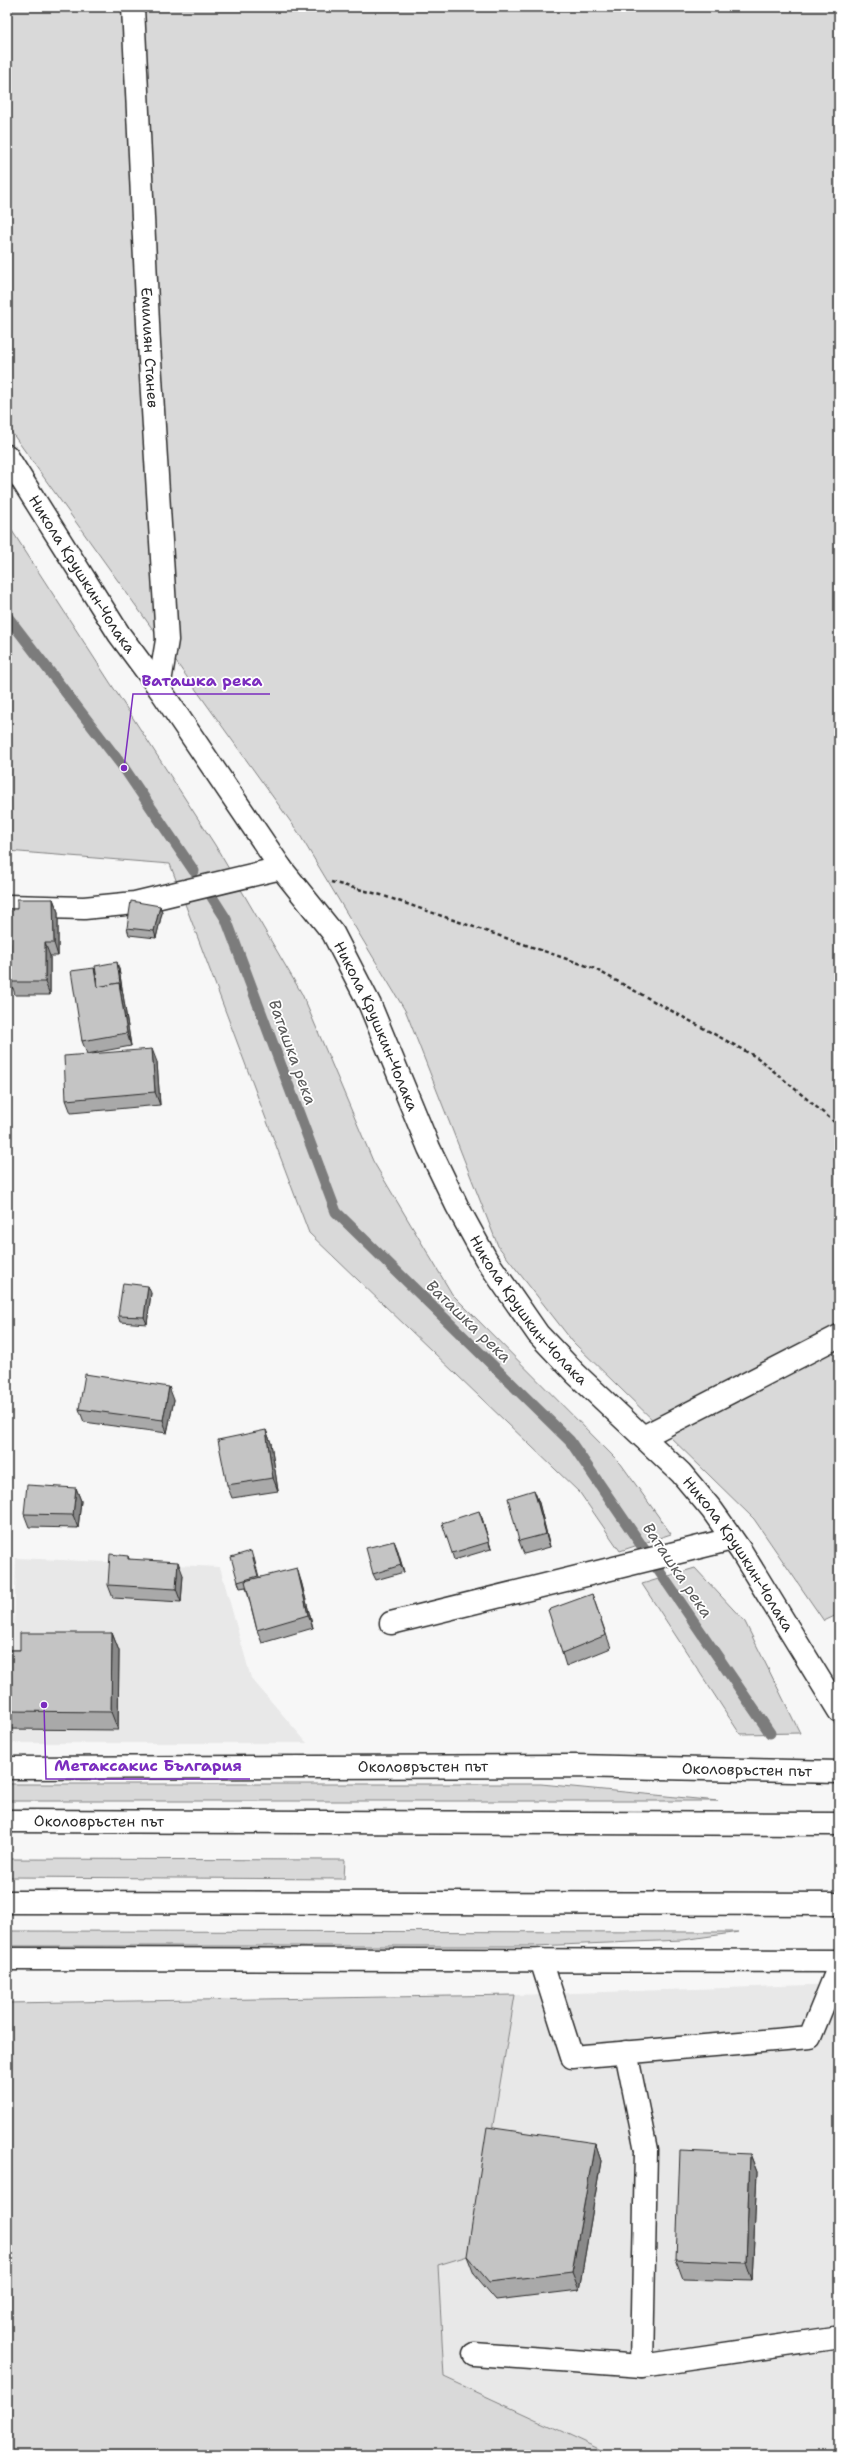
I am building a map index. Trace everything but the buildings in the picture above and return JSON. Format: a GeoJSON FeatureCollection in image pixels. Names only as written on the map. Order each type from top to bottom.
{"type":"FeatureCollection","features":[{"type":"Feature","properties":{"kind":"main road","name":"Емилиян Станев"},"geometry":{"type":"LineString","coordinates":[[133,7],[149,344],[167,640],[159,688]]}},
{"type":"Feature","properties":{"kind":"main road","name":"Никола Крушкин-Чолака"},"geometry":{"type":"LineString","coordinates":[[7,456],[119,634],[159,688],[281,868],[333,933],[354,970],[430,1148],[457,1206],[486,1259],[538,1334],[576,1374],[681,1473],[712,1510],[732,1539],[839,1710]]}},
{"type":"Feature","properties":{"kind":"main road"},"geometry":{"type":"LineString","coordinates":[[7,906],[84,908],[135,903],[281,868]]}},
{"type":"Feature","properties":{"kind":"main road"},"geometry":{"type":"LineString","coordinates":[[642,1437],[839,1336]]}},
{"type":"Feature","properties":{"kind":"main road"},"geometry":{"type":"LineString","coordinates":[[391,1623],[732,1539]]}},
{"type":"Feature","properties":{"kind":"main road","name":"Околовръстен път"},"geometry":{"type":"LineString","coordinates":[[7,1768],[576,1766],[839,1772]]}},
{"type":"Feature","properties":{"kind":"main road","name":"Околовръстен път"},"geometry":{"type":"LineString","coordinates":[[7,1821],[839,1824]]}},
{"type":"Feature","properties":{"kind":"main road"},"geometry":{"type":"LineString","coordinates":[[7,1902],[839,1904]]}},
{"type":"Feature","properties":{"kind":"main road"},"geometry":{"type":"LineString","coordinates":[[7,1959],[839,1961]]}},
{"type":"Feature","properties":{"kind":"main road"},"geometry":{"type":"LineString","coordinates":[[541,1960],[572,2057],[810,2037],[839,1966]]}},
{"type":"Feature","properties":{"kind":"main road"},"geometry":{"type":"LineString","coordinates":[[626,2052],[646,2150],[642,2366]]}},
{"type":"Feature","properties":{"kind":"main road"},"geometry":{"type":"LineString","coordinates":[[474,2354],[642,2366],[833,2338]]}},
{"type":"Feature","properties":{"kind":"path"},"geometry":{"type":"LineString","coordinates":[[327,881],[381,895],[593,968],[758,1058],[839,1126]]}},
{"type":"Feature","properties":{"kind":"shaded area"},"geometry":{"type":"Polygon","coordinates":[[[7,7],[839,7],[839,1614],[824,1621],[754,1519],[573,1342],[498,1246],[406,1012],[298,832],[7,426],[7,7]]]}},
{"type":"Feature","properties":{"kind":"shaded area"},"geometry":{"type":"Polygon","coordinates":[[[7,523],[215,845],[302,994],[373,1161],[452,1294],[621,1464],[671,1534],[620,1551],[580,1493],[309,1233],[170,864],[7,851],[7,523]]]}},
{"type":"Feature","properties":{"kind":"shaded area"},"geometry":{"type":"Polygon","coordinates":[[[16,1558],[220,1567],[251,1678],[307,1743],[7,1743],[7,1666],[13,1665],[16,1558]]]}},
{"type":"Feature","properties":{"kind":"shaded area"},"geometry":{"type":"Polygon","coordinates":[[[695,1568],[745,1622],[800,1733],[740,1734],[642,1584],[695,1568]]]}},
{"type":"Feature","properties":{"kind":"shaded area"},"geometry":{"type":"Polygon","coordinates":[[[7,1784],[541,1784],[718,1801],[7,1801],[7,1784]]]}},
{"type":"Feature","properties":{"kind":"shaded area"},"geometry":{"type":"Polygon","coordinates":[[[7,1859],[345,1860],[344,1879],[7,1877],[7,1859]]]}},
{"type":"Feature","properties":{"kind":"shaded area"},"geometry":{"type":"Polygon","coordinates":[[[7,1931],[739,1932],[683,1940],[534,1946],[7,1946],[7,1931]]]}},
{"type":"Feature","properties":{"kind":"shaded area"},"geometry":{"type":"Polygon","coordinates":[[[839,1984],[839,2455],[613,2455],[444,2377],[438,2265],[471,2254],[515,1995],[839,1984]]]}},
{"type":"Feature","properties":{"kind":"shaded area"},"geometry":{"type":"Polygon","coordinates":[[[515,1995],[471,2255],[438,2265],[444,2377],[613,2455],[7,2455],[7,2003],[515,1995]]]}},
{"type":"Feature","properties":{"kind":"waterway","name":"Ваташка река"},"geometry":{"type":"LineString","coordinates":[[7,616],[124,768],[194,871]]}},
{"type":"Feature","properties":{"kind":"waterway","name":"Ваташка река"},"geometry":{"type":"LineString","coordinates":[[212,897],[226,919],[336,1212],[570,1441],[770,1733]]}},
{"type":"Feature","properties":{"kind":"place","name":"Ваташка река"},"geometry":{"type":"Point","coordinates":[124,768]}},
{"type":"Feature","properties":{"kind":"place","name":"Метаксакис България"},"geometry":{"type":"Point","coordinates":[44,1705]}}]}
